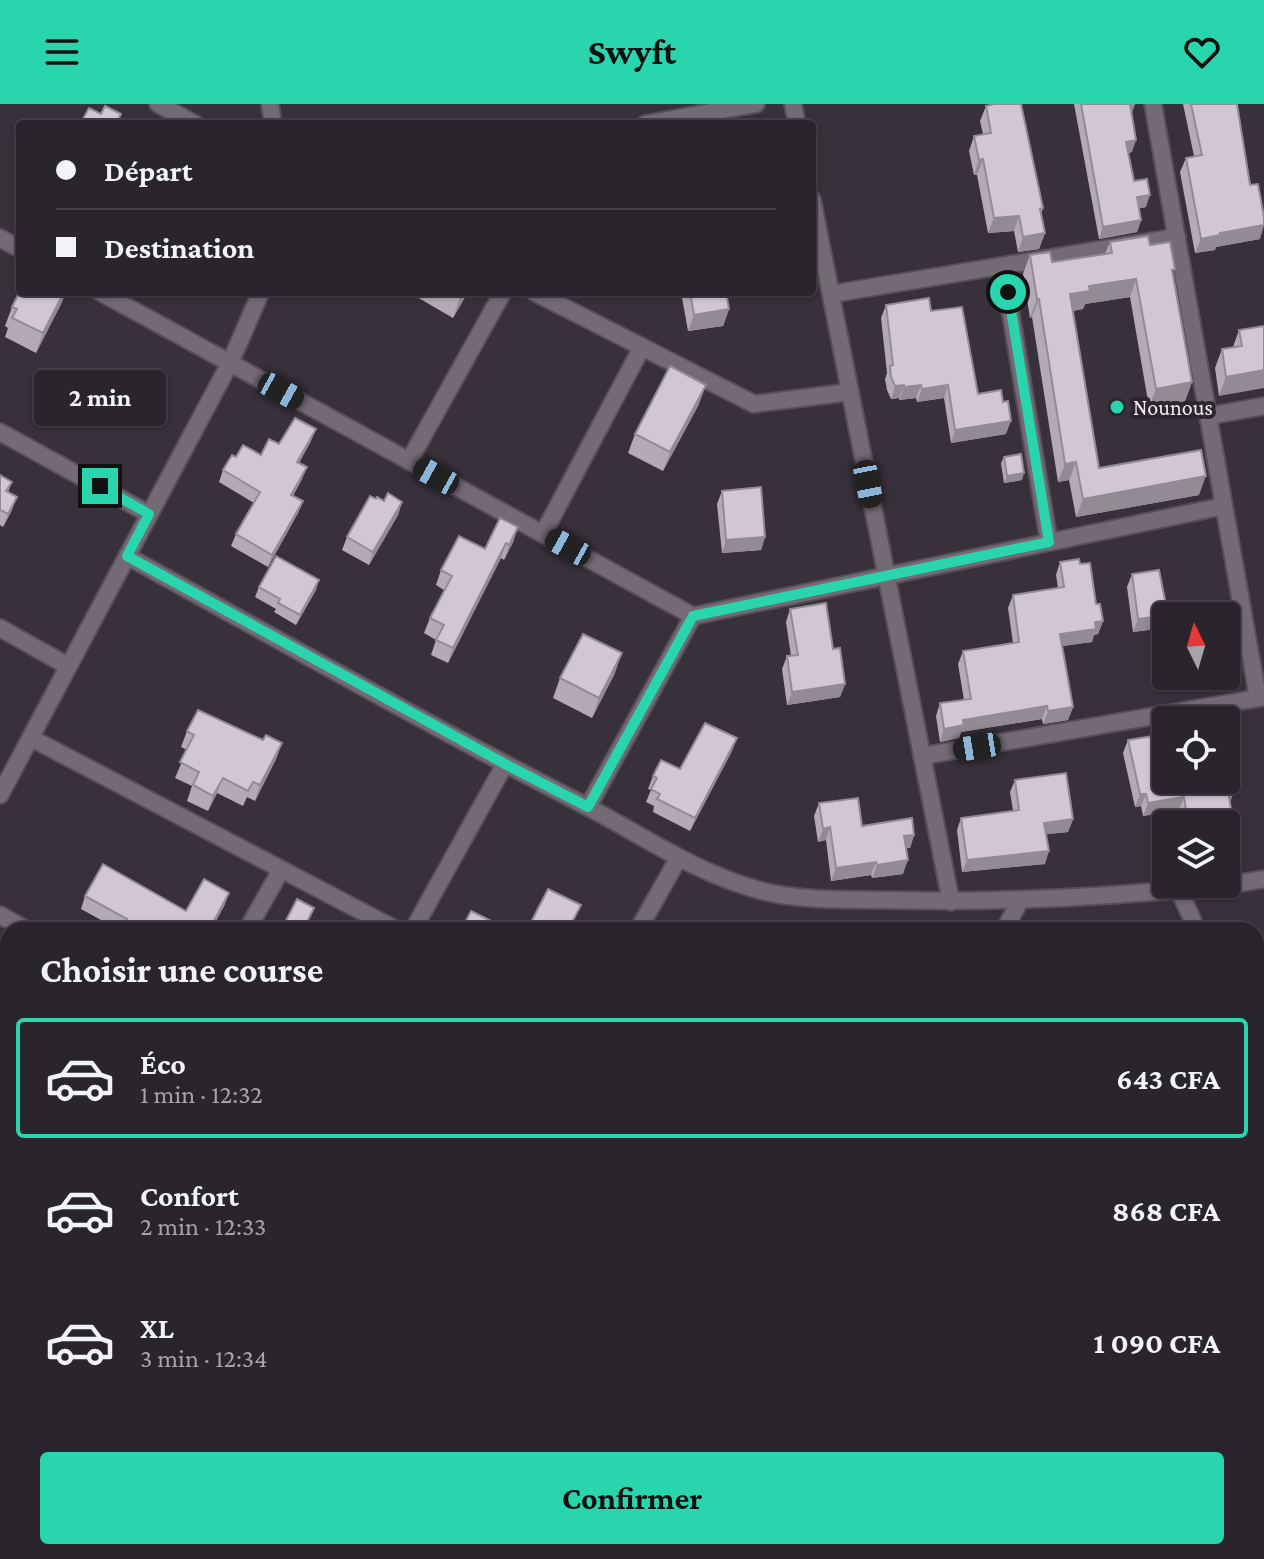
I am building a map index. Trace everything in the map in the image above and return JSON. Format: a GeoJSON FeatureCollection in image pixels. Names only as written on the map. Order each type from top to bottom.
{"type":"FeatureCollection","features":[{"type":"Feature","properties":{"kind":"street"},"geometry":{"type":"LineString","coordinates":[[158,104],[188,120]]}},
{"type":"Feature","properties":{"kind":"street"},"geometry":{"type":"LineString","coordinates":[[667,120],[756,104]]}},
{"type":"Feature","properties":{"kind":"street"},"geometry":{"type":"LineString","coordinates":[[922,756],[1261,698],[1153,104]]}},
{"type":"Feature","properties":{"kind":"street"},"geometry":{"type":"LineString","coordinates":[[816,219],[951,902]]}},
{"type":"Feature","properties":{"kind":"street"},"geometry":{"type":"LineString","coordinates":[[831,294],[1177,237]]}},
{"type":"Feature","properties":{"kind":"street"},"geometry":{"type":"LineString","coordinates":[[1003,267],[1049,542]]}},
{"type":"Feature","properties":{"kind":"street"},"geometry":{"type":"LineString","coordinates":[[107,296],[693,616],[1224,506]]}},
{"type":"Feature","properties":{"kind":"street"},"geometry":{"type":"LineString","coordinates":[[0,795],[230,363],[259,296]]}},
{"type":"Feature","properties":{"kind":"street"},"geometry":{"type":"LineString","coordinates":[[409,461],[501,296]]}},
{"type":"Feature","properties":{"kind":"street"},"geometry":{"type":"LineString","coordinates":[[542,296],[754,404],[850,392]]}},
{"type":"Feature","properties":{"kind":"street"},"geometry":{"type":"LineString","coordinates":[[543,534],[642,347]]}},
{"type":"Feature","properties":{"kind":"street"},"geometry":{"type":"LineString","coordinates":[[1208,416],[1264,406]]}},
{"type":"Feature","properties":{"kind":"street"},"geometry":{"type":"LineString","coordinates":[[0,432],[149,514]]}},
{"type":"Feature","properties":{"kind":"street"},"geometry":{"type":"LineString","coordinates":[[127,556],[705,872],[778,894],[951,902],[1020,901],[1152,892]]}},
{"type":"Feature","properties":{"kind":"street"},"geometry":{"type":"LineString","coordinates":[[588,807],[693,616]]}},
{"type":"Feature","properties":{"kind":"street"},"geometry":{"type":"LineString","coordinates":[[0,628],[68,666]]}},
{"type":"Feature","properties":{"kind":"street"},"geometry":{"type":"LineString","coordinates":[[31,738],[382,922]]}},
{"type":"Feature","properties":{"kind":"street"},"geometry":{"type":"LineString","coordinates":[[417,922],[505,764]]}},
{"type":"Feature","properties":{"kind":"street"},"geometry":{"type":"LineString","coordinates":[[643,922],[678,859]]}},
{"type":"Feature","properties":{"kind":"street"},"geometry":{"type":"LineString","coordinates":[[252,922],[281,870]]}},
{"type":"Feature","properties":{"kind":"street"},"geometry":{"type":"LineString","coordinates":[[1240,882],[1264,879]]}},
{"type":"Feature","properties":{"kind":"street"},"geometry":{"type":"LineString","coordinates":[[1183,898],[1193,922]]}},
{"type":"Feature","properties":{"kind":"street"},"geometry":{"type":"LineString","coordinates":[[1008,922],[1020,901]]}},
{"type":"Feature","properties":{"kind":"building"},"geometry":{"type":"Polygon","coordinates":[[[1021,104],[1043,208],[1040,209],[1045,233],[1023,237],[1019,216],[994,218],[983,159],[979,160],[974,136],[991,133],[986,106],[1021,104]]]}},
{"type":"Feature","properties":{"kind":"building"},"geometry":{"type":"Polygon","coordinates":[[[1081,104],[1130,104],[1136,140],[1126,142],[1134,181],[1147,179],[1150,195],[1137,197],[1141,220],[1103,227],[1081,104]]]}},
{"type":"Feature","properties":{"kind":"building"},"geometry":{"type":"Polygon","coordinates":[[[1191,104],[1237,104],[1250,185],[1258,184],[1264,225],[1201,239],[1186,158],[1202,155],[1191,104]]]}},
{"type":"Feature","properties":{"kind":"building"},"geometry":{"type":"Polygon","coordinates":[[[105,106],[121,114],[118,120],[82,120],[89,108],[101,114],[105,106]]]}},
{"type":"Feature","properties":{"kind":"building"},"geometry":{"type":"Polygon","coordinates":[[[1148,236],[1150,245],[1170,242],[1192,382],[1156,389],[1136,279],[1089,286],[1090,291],[1070,294],[1099,468],[1201,450],[1206,476],[1083,499],[1076,462],[1065,464],[1030,255],[1050,252],[1052,262],[1112,253],[1110,242],[1148,236]]]}},
{"type":"Feature","properties":{"kind":"building"},"geometry":{"type":"Polygon","coordinates":[[[18,296],[62,296],[43,333],[12,318],[17,309],[12,307],[18,296]]]}},
{"type":"Feature","properties":{"kind":"building"},"geometry":{"type":"Polygon","coordinates":[[[691,296],[727,296],[729,309],[694,315],[691,296]]]}},
{"type":"Feature","properties":{"kind":"building"},"geometry":{"type":"Polygon","coordinates":[[[929,298],[931,311],[962,307],[978,394],[1001,390],[1003,402],[1008,401],[1011,421],[955,430],[948,385],[922,389],[921,385],[895,386],[891,377],[890,366],[893,365],[886,305],[929,298]]]}},
{"type":"Feature","properties":{"kind":"building"},"geometry":{"type":"Polygon","coordinates":[[[1264,326],[1264,370],[1226,377],[1222,349],[1242,346],[1239,330],[1264,326]]]}},
{"type":"Feature","properties":{"kind":"building"},"geometry":{"type":"Polygon","coordinates":[[[670,366],[706,385],[670,452],[635,434],[670,366]]]}},
{"type":"Feature","properties":{"kind":"building"},"geometry":{"type":"Polygon","coordinates":[[[295,418],[316,429],[297,462],[307,467],[291,495],[303,501],[272,555],[236,534],[260,492],[223,470],[243,445],[261,455],[269,439],[279,444],[295,418]]]}},
{"type":"Feature","properties":{"kind":"building"},"geometry":{"type":"Polygon","coordinates":[[[1021,454],[1024,473],[1007,476],[1004,457],[1021,454]]]}},
{"type":"Feature","properties":{"kind":"building"},"geometry":{"type":"Polygon","coordinates":[[[0,475],[12,482],[6,491],[17,497],[8,514],[0,510],[0,475]]]}},
{"type":"Feature","properties":{"kind":"building"},"geometry":{"type":"Polygon","coordinates":[[[761,487],[765,537],[726,540],[722,491],[761,487]]]}},
{"type":"Feature","properties":{"kind":"building"},"geometry":{"type":"Polygon","coordinates":[[[388,493],[402,502],[373,552],[347,537],[370,496],[384,501],[388,493]]]}},
{"type":"Feature","properties":{"kind":"building"},"geometry":{"type":"Polygon","coordinates":[[[500,518],[518,527],[509,545],[506,543],[453,648],[436,640],[444,625],[430,618],[452,576],[441,570],[459,536],[485,549],[500,518]]]}},
{"type":"Feature","properties":{"kind":"building"},"geometry":{"type":"Polygon","coordinates":[[[276,556],[319,580],[300,615],[278,603],[280,599],[259,587],[276,556]]]}},
{"type":"Feature","properties":{"kind":"building"},"geometry":{"type":"Polygon","coordinates":[[[1079,559],[1080,564],[1090,563],[1096,604],[1100,604],[1103,621],[1095,622],[1096,629],[1060,634],[1073,707],[1048,711],[1047,706],[963,720],[964,725],[944,729],[940,703],[971,699],[963,651],[1019,642],[1013,595],[1064,587],[1060,562],[1079,559]]]}},
{"type":"Feature","properties":{"kind":"building"},"geometry":{"type":"Polygon","coordinates":[[[1159,570],[1165,602],[1152,602],[1152,617],[1138,619],[1132,574],[1159,570]]]}},
{"type":"Feature","properties":{"kind":"building"},"geometry":{"type":"Polygon","coordinates":[[[826,603],[833,649],[840,648],[845,684],[792,692],[787,656],[798,655],[790,609],[826,603]]]}},
{"type":"Feature","properties":{"kind":"building"},"geometry":{"type":"Polygon","coordinates":[[[583,634],[622,653],[599,698],[560,678],[583,634]]]}},
{"type":"Feature","properties":{"kind":"building"},"geometry":{"type":"Polygon","coordinates":[[[198,710],[263,740],[266,735],[282,743],[260,785],[253,782],[248,791],[223,778],[213,796],[193,785],[199,772],[180,762],[194,735],[187,731],[198,710]]]}},
{"type":"Feature","properties":{"kind":"building"},"geometry":{"type":"Polygon","coordinates":[[[705,723],[737,738],[695,818],[657,799],[660,794],[651,789],[661,760],[680,769],[705,723]]]}},
{"type":"Feature","properties":{"kind":"building"},"geometry":{"type":"Polygon","coordinates":[[[1152,736],[1152,794],[1228,794],[1231,810],[1186,810],[1184,797],[1148,803],[1146,794],[1140,794],[1128,740],[1152,736]]]}},
{"type":"Feature","properties":{"kind":"building"},"geometry":{"type":"Polygon","coordinates":[[[1066,773],[1073,819],[1044,823],[1049,851],[967,860],[961,818],[1019,810],[1015,780],[1066,773]]]}},
{"type":"Feature","properties":{"kind":"building"},"geometry":{"type":"Polygon","coordinates":[[[858,798],[862,826],[912,818],[914,835],[904,836],[908,860],[836,868],[830,827],[823,829],[819,803],[858,798]]]}},
{"type":"Feature","properties":{"kind":"building"},"geometry":{"type":"Polygon","coordinates":[[[103,864],[186,911],[204,879],[229,893],[213,922],[128,922],[85,896],[103,864]]]}},
{"type":"Feature","properties":{"kind":"building"},"geometry":{"type":"Polygon","coordinates":[[[548,889],[581,905],[572,922],[531,922],[548,889]]]}},
{"type":"Feature","properties":{"kind":"building"},"geometry":{"type":"Polygon","coordinates":[[[297,899],[314,908],[307,922],[285,922],[297,899]]]}},
{"type":"Feature","properties":{"kind":"building"},"geometry":{"type":"Polygon","coordinates":[[[471,911],[494,922],[465,922],[471,911]]]}},
{"type":"Feature","properties":{"kind":"place","name":"Nounous"},"geometry":{"type":"Point","coordinates":[1117,407]}},
{"type":"Feature","properties":{"kind":"route"},"geometry":{"type":"LineString","coordinates":[[100,486],[149,514],[127,556],[588,807],[693,616],[1049,542],[1008,292]]}}]}
